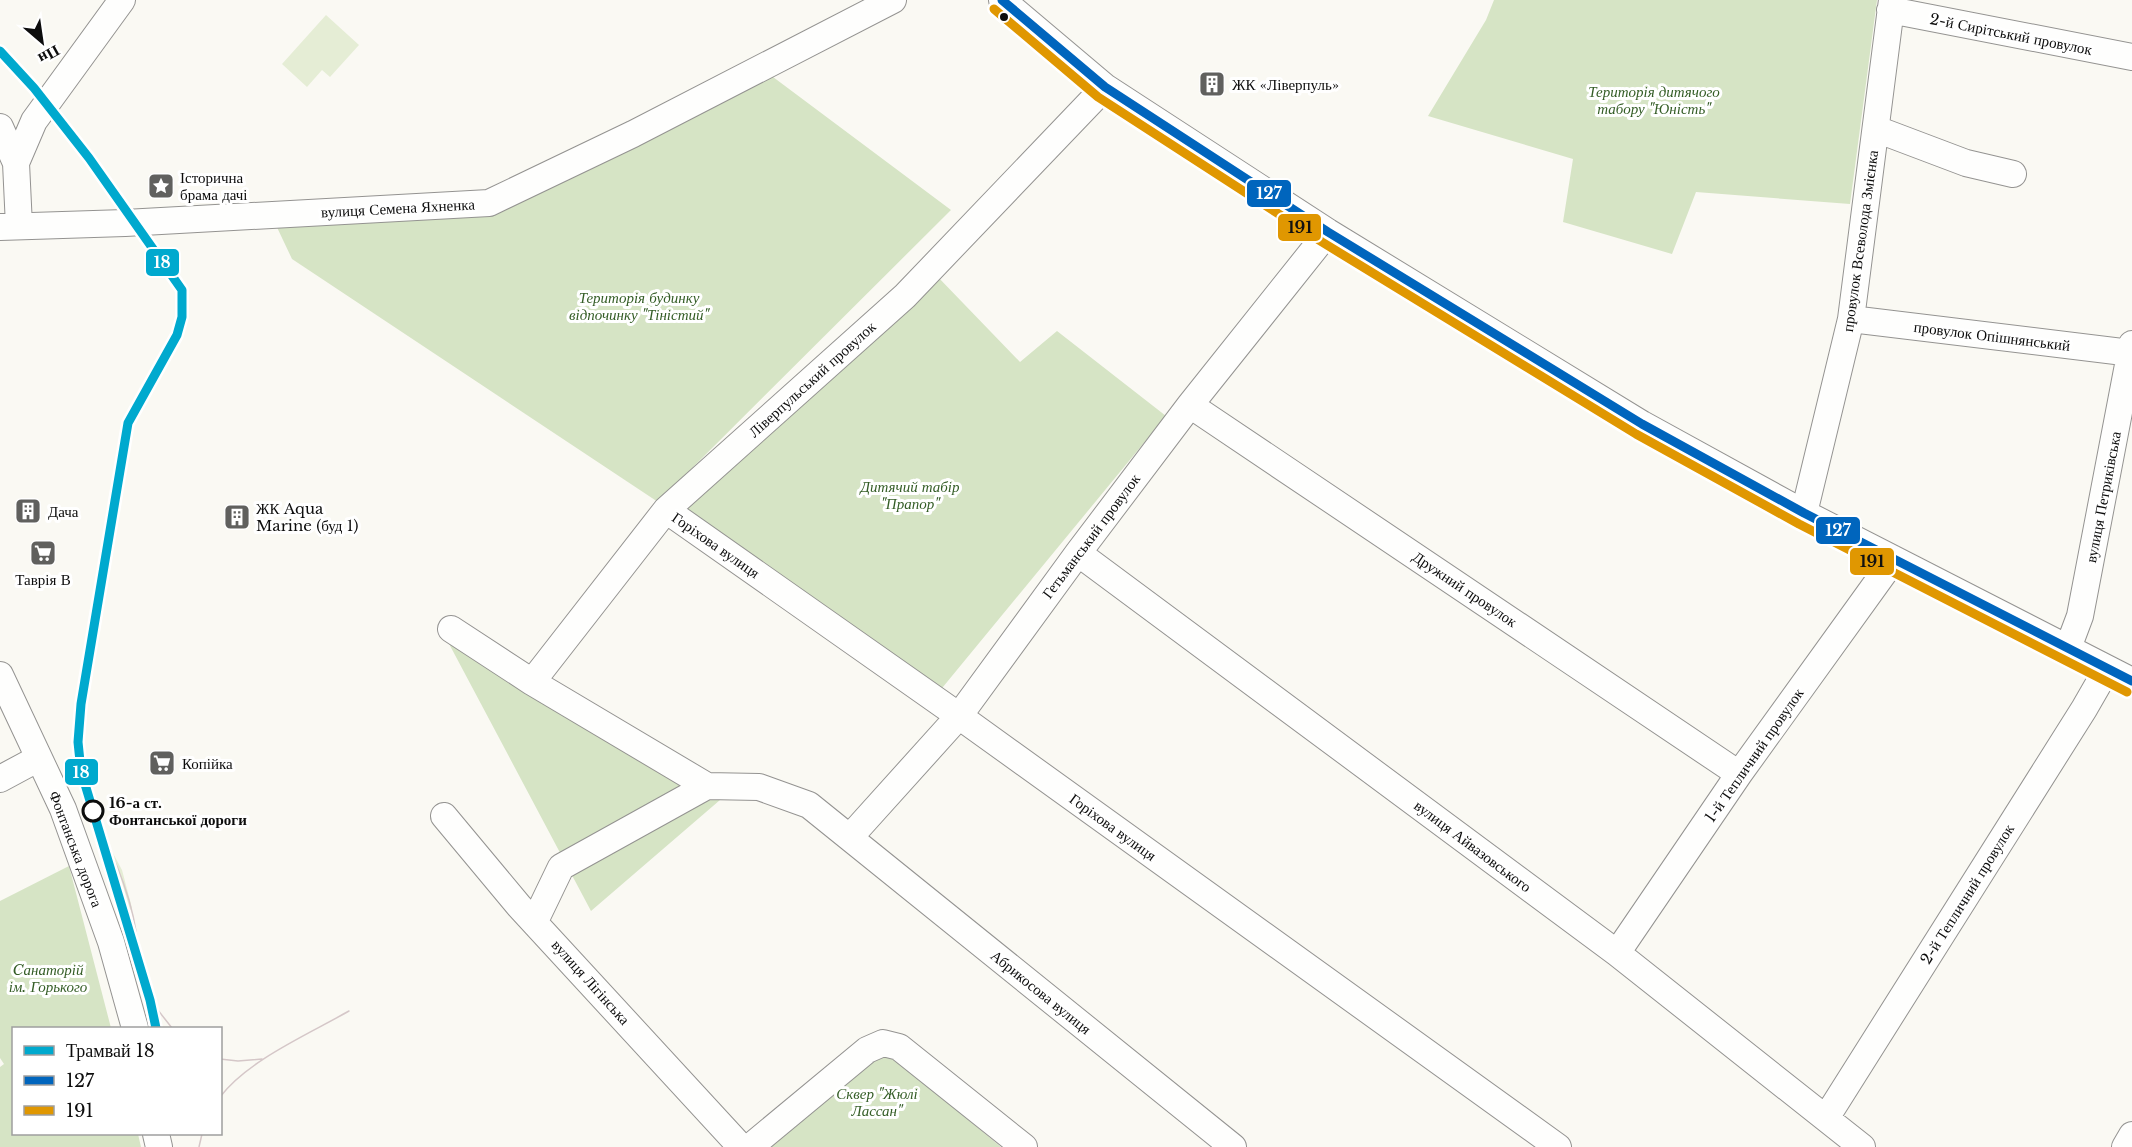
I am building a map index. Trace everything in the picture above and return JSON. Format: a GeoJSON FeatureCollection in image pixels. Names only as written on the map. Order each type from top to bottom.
{"type":"FeatureCollection","features":[{"type":"Feature","properties":{"kind":"street"},"geometry":{"type":"LineString","coordinates":[[10,226],[16,163],[34,121],[122,0]]}},
{"type":"Feature","properties":{"kind":"street","name":"вулиця Семена Яхненка"},"geometry":{"type":"LineString","coordinates":[[10,226],[125,223],[489,203],[633,134],[893,0]]}},
{"type":"Feature","properties":{"kind":"street"},"geometry":{"type":"LineString","coordinates":[[1002,0],[1105,87],[1328,232],[1642,424],[1804,513],[2132,681]]}},
{"type":"Feature","properties":{"kind":"street","name":"2-й Сирітський провулок"},"geometry":{"type":"LineString","coordinates":[[1891,5],[2132,57]]}},
{"type":"Feature","properties":{"kind":"street","name":"провулок Всеволода Змієнка"},"geometry":{"type":"LineString","coordinates":[[1804,513],[1851,319],[1891,5]]}},
{"type":"Feature","properties":{"kind":"street","name":"Ліверпульський провулок"},"geometry":{"type":"LineString","coordinates":[[532,682],[666,510],[905,296],[1105,87]]}},
{"type":"Feature","properties":{"kind":"street"},"geometry":{"type":"LineString","coordinates":[[0,127],[16,163]]}},
{"type":"Feature","properties":{"kind":"street"},"geometry":{"type":"LineString","coordinates":[[1876,129],[1966,163],[2013,174]]}},
{"type":"Feature","properties":{"kind":"street","name":"Гетьманський провулок"},"geometry":{"type":"LineString","coordinates":[[850,837],[959,716],[1190,405],[1328,232]]}},
{"type":"Feature","properties":{"kind":"street","name":"провулок Опішнянський"},"geometry":{"type":"LineString","coordinates":[[1851,319],[2132,350]]}},
{"type":"Feature","properties":{"kind":"street","name":"вулиця Петриківська"},"geometry":{"type":"LineString","coordinates":[[2068,648],[2080,616],[2132,350]]}},
{"type":"Feature","properties":{"kind":"street","name":"Дружний провулок"},"geometry":{"type":"LineString","coordinates":[[1190,405],[1739,774]]}},
{"type":"Feature","properties":{"kind":"street","name":"Горіхова вулиця"},"geometry":{"type":"LineString","coordinates":[[666,510],[959,716],[1557,1147]]}},
{"type":"Feature","properties":{"kind":"street","name":"вулиця Айвазовського"},"geometry":{"type":"LineString","coordinates":[[1078,553],[1617,952],[1862,1147]]}},
{"type":"Feature","properties":{"kind":"street","name":"1-й Тепличний провулок"},"geometry":{"type":"LineString","coordinates":[[1617,952],[1739,774],[1894,560]]}},
{"type":"Feature","properties":{"kind":"street"},"geometry":{"type":"LineString","coordinates":[[451,629],[532,682],[707,786]]}},
{"type":"Feature","properties":{"kind":"street","name":"2-й Тепличний провулок"},"geometry":{"type":"LineString","coordinates":[[1826,1118],[2107,669]]}},
{"type":"Feature","properties":{"kind":"street","name":"Фонтанська дорога"},"geometry":{"type":"LineString","coordinates":[[0,675],[63,809],[107,931],[134,1027]]}},
{"type":"Feature","properties":{"kind":"street"},"geometry":{"type":"LineString","coordinates":[[0,779],[39,758]]}},
{"type":"Feature","properties":{"kind":"street"},"geometry":{"type":"LineString","coordinates":[[535,921],[561,867],[707,786]]}},
{"type":"Feature","properties":{"kind":"street","name":"Абрикосова вулиця"},"geometry":{"type":"LineString","coordinates":[[707,786],[759,787],[809,805],[1233,1147]]}},
{"type":"Feature","properties":{"kind":"street","name":"вулиця Лігінська"},"geometry":{"type":"LineString","coordinates":[[444,816],[519,906],[741,1147]]}},
{"type":"Feature","properties":{"kind":"street"},"geometry":{"type":"LineString","coordinates":[[750,1147],[867,1050],[883,1043],[899,1047],[1024,1147]]}},
{"type":"Feature","properties":{"kind":"street"},"geometry":{"type":"LineString","coordinates":[[2125,1147],[2132,1135]]}},
{"type":"Feature","properties":{"kind":"green space","name":"Територія дитячого табору \"Юність\""},"geometry":{"type":"Polygon","coordinates":[[[1494,0],[1877,0],[1850,204],[1696,192],[1672,254],[1563,222],[1573,159],[1428,116],[1486,20],[1494,0]]]}},
{"type":"Feature","properties":{"kind":"green space"},"geometry":{"type":"Polygon","coordinates":[[[326,15],[359,45],[330,77],[322,70],[307,87],[282,64],[326,15]]]}},
{"type":"Feature","properties":{"kind":"green space","name":"Територія будинку відпочинку \"Тіністий\""},"geometry":{"type":"Polygon","coordinates":[[[765,71],[951,210],[658,502],[292,259],[274,221],[490,210],[765,71]]]}},
{"type":"Feature","properties":{"kind":"green space","name":"Дитячий табір \"Прапор\""},"geometry":{"type":"Polygon","coordinates":[[[936,275],[1020,362],[1057,331],[1166,416],[938,693],[676,509],[936,275]]]}},
{"type":"Feature","properties":{"kind":"green space"},"geometry":{"type":"Polygon","coordinates":[[[447,640],[720,800],[591,911],[447,640]]]}},
{"type":"Feature","properties":{"kind":"green space"},"geometry":{"type":"Polygon","coordinates":[[[97,828],[101,831],[122,870],[132,908],[123,917],[97,828]]]}},
{"type":"Feature","properties":{"kind":"green space","name":"Cанаторій ім. Горького"},"geometry":{"type":"Polygon","coordinates":[[[69,866],[111,1027],[12,1027],[12,1135],[138,1135],[141,1147],[0,1147],[0,1067],[4,1064],[0,1058],[0,901],[69,866]]]}},
{"type":"Feature","properties":{"kind":"green space","name":"Сквер \"Жюлі Лассан\""},"geometry":{"type":"Polygon","coordinates":[[[876,1043],[1001,1147],[763,1147],[876,1043]]]}},
{"type":"Feature","properties":{"kind":"tram line","name":"18"},"geometry":{"type":"LineString","coordinates":[[0,51],[34,88],[89,158],[182,290],[182,317],[177,335],[128,423],[81,704],[78,742],[81,771],[150,1000],[156,1027]]}},
{"type":"Feature","properties":{"kind":"tram line"},"geometry":{"type":"LineString","coordinates":[[101,833],[128,896],[136,929],[139,963]]}},
{"type":"Feature","properties":{"kind":"tram line"},"geometry":{"type":"LineString","coordinates":[[150,1000],[171,1027]]}},
{"type":"Feature","properties":{"kind":"tram line"},"geometry":{"type":"LineString","coordinates":[[222,1095],[246,1071],[349,1011]]}},
{"type":"Feature","properties":{"kind":"tram line"},"geometry":{"type":"LineString","coordinates":[[222,1059],[238,1061],[262,1059]]}},
{"type":"Feature","properties":{"kind":"tram line"},"geometry":{"type":"LineString","coordinates":[[199,1147],[202,1135]]}},
{"type":"Feature","properties":{"kind":"transit line","name":"127"},"geometry":{"type":"LineString","coordinates":[[1002,0],[1105,87],[1328,232],[1642,424],[1804,513],[2132,681]]}},
{"type":"Feature","properties":{"kind":"transit line","name":"191"},"geometry":{"type":"LineString","coordinates":[[994,9],[1098,97],[1322,242],[1636,434],[1799,524],[2127,692]]}},
{"type":"Feature","properties":{"kind":"place","name":"ЖК «Ліверпуль»"},"geometry":{"type":"Point","coordinates":[1212,84]}},
{"type":"Feature","properties":{"kind":"place","name":"Історична брама дачі"},"geometry":{"type":"Point","coordinates":[161,186]}},
{"type":"Feature","properties":{"kind":"place","name":"Дача"},"geometry":{"type":"Point","coordinates":[28,511]}},
{"type":"Feature","properties":{"kind":"place","name":"ЖК Aqua Marine (буд 1)"},"geometry":{"type":"Point","coordinates":[237,517]}},
{"type":"Feature","properties":{"kind":"place","name":"Таврія В"},"geometry":{"type":"Point","coordinates":[43,553]}},
{"type":"Feature","properties":{"kind":"place","name":"Копійка"},"geometry":{"type":"Point","coordinates":[162,763]}},
{"type":"Feature","properties":{"kind":"place","name":"16-а ст. Фонтанської дороги"},"geometry":{"type":"Point","coordinates":[93,811]}}]}
